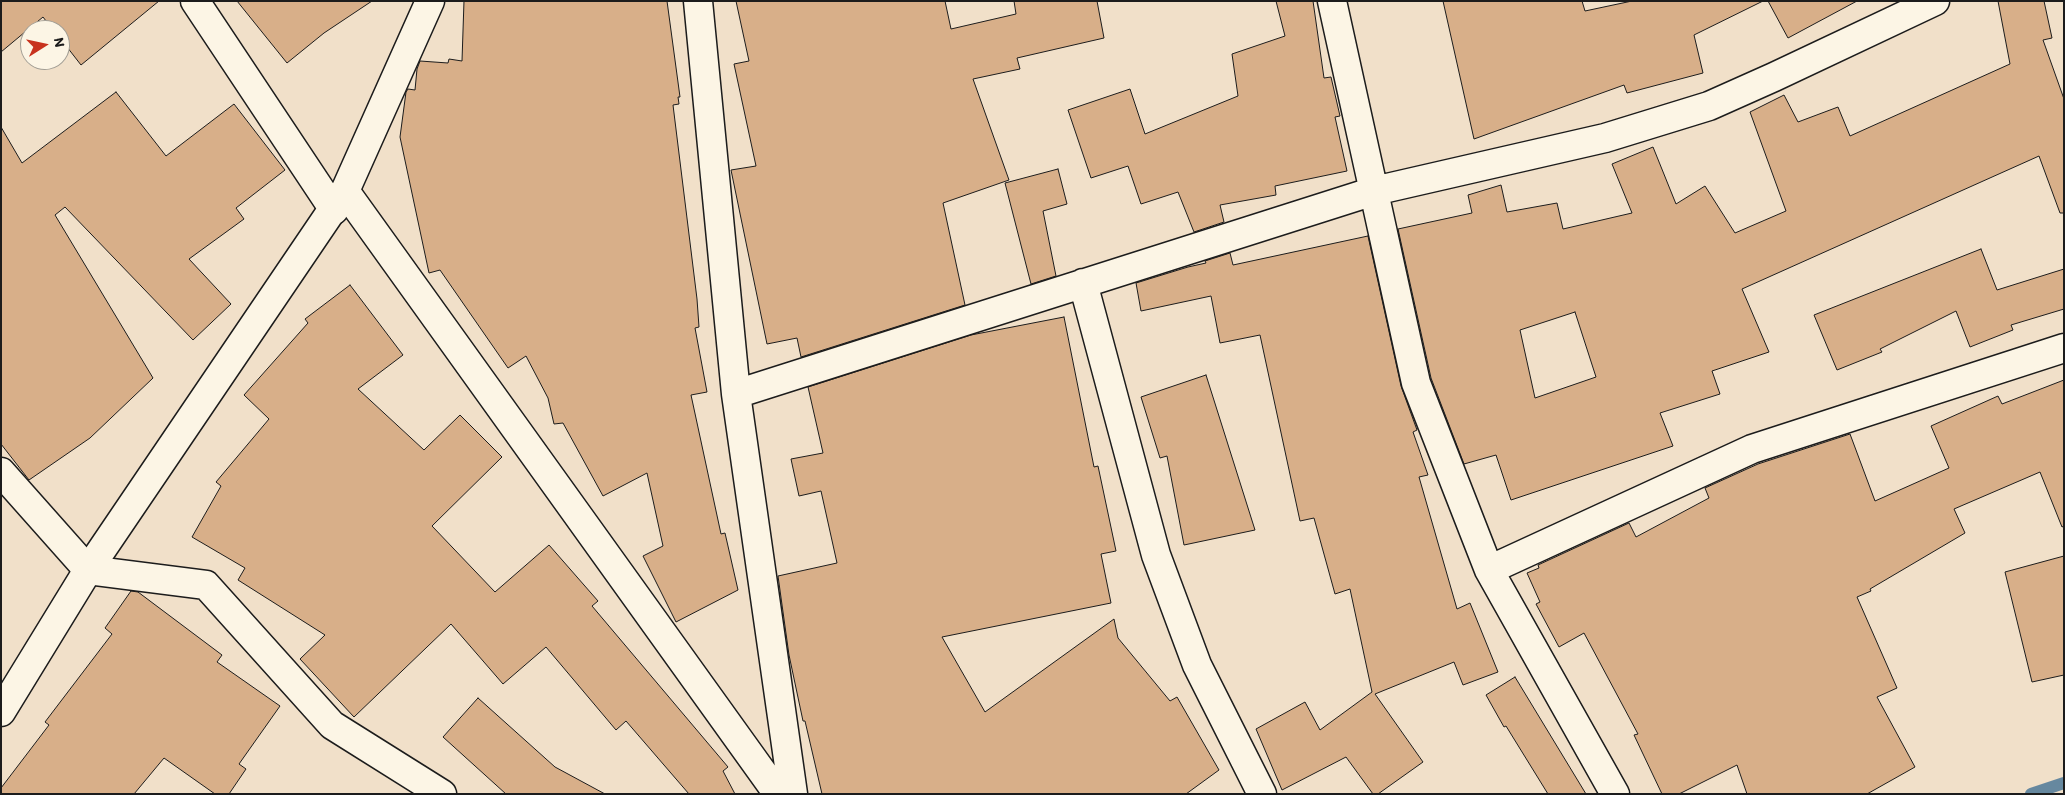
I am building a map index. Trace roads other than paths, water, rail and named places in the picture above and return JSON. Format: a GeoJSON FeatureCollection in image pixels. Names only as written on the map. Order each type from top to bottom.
{"type":"FeatureCollection","features":[{"type":"Feature","properties":{"kind":"street"},"geometry":{"type":"LineString","coordinates":[[195,1],[340,201],[778,794]]}},
{"type":"Feature","properties":{"kind":"street"},"geometry":{"type":"LineString","coordinates":[[1,712],[88,570],[340,201],[430,1]]}},
{"type":"Feature","properties":{"kind":"street"},"geometry":{"type":"LineString","coordinates":[[698,1],[736,394],[793,794]]}},
{"type":"Feature","properties":{"kind":"street"},"geometry":{"type":"LineString","coordinates":[[1332,1],[1416,383],[1489,570],[1615,794]]}},
{"type":"Feature","properties":{"kind":"street"},"geometry":{"type":"LineString","coordinates":[[736,394],[1374,191],[1605,138],[1709,106],[1934,1]]}},
{"type":"Feature","properties":{"kind":"street"},"geometry":{"type":"LineString","coordinates":[[1083,283],[1156,555],[1197,665],[1262,794]]}},
{"type":"Feature","properties":{"kind":"street"},"geometry":{"type":"LineString","coordinates":[[1489,570],[1752,449],[2064,348]]}},
{"type":"Feature","properties":{"kind":"street"},"geometry":{"type":"LineString","coordinates":[[1,472],[88,570],[206,585],[332,725],[442,794]]}},
{"type":"Feature","properties":{"kind":"waterway"},"geometry":{"type":"LineString","coordinates":[[2031,794],[2064,783]]}}]}
